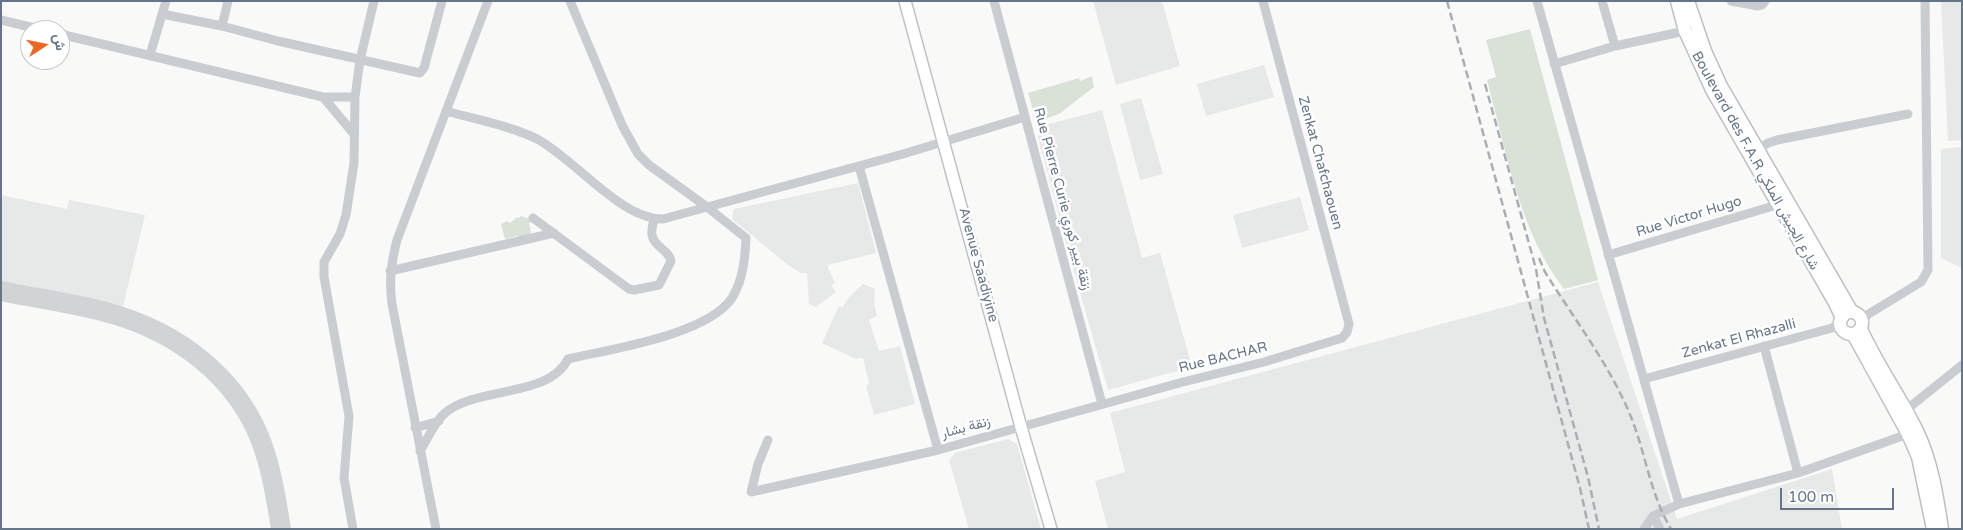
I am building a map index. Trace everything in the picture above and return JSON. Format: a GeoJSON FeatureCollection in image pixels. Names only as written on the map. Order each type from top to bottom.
{"type":"FeatureCollection","features":[{"type":"Feature","properties":{"kind":"main road","name":"Avenue Saadiyine"},"geometry":{"type":"LineString","coordinates":[[906,1],[1021,427],[1051,529]]}},
{"type":"Feature","properties":{"kind":"main road","name":"Boulevard des F.A.R شارع الجيش الملكي"},"geometry":{"type":"LineString","coordinates":[[1676,1],[1685,30],[1712,90],[1835,303],[1854,321],[1918,457],[1933,529]]}},
{"type":"Feature","properties":{"kind":"main road","name":"Boulevard des F.A.R شارع الجيش الملكي"},"geometry":{"type":"LineString","coordinates":[[1688,1],[1705,51],[1721,86],[1906,410],[1927,456],[1934,482],[1942,529]]}},
{"type":"Feature","properties":{"kind":"street"},"geometry":{"type":"LineString","coordinates":[[150,55],[166,1]]}},
{"type":"Feature","properties":{"kind":"street"},"geometry":{"type":"LineString","coordinates":[[222,26],[228,1]]}},
{"type":"Feature","properties":{"kind":"street"},"geometry":{"type":"LineString","coordinates":[[353,529],[344,478],[349,416],[324,278],[324,262],[340,234],[346,215],[354,163],[355,97],[360,60],[374,1]]}},
{"type":"Feature","properties":{"kind":"street"},"geometry":{"type":"LineString","coordinates":[[162,14],[222,26],[418,73],[422,71],[442,1]]}},
{"type":"Feature","properties":{"kind":"street"},"geometry":{"type":"LineString","coordinates":[[436,529],[392,304],[390,271],[397,240],[488,1]]}},
{"type":"Feature","properties":{"kind":"street"},"geometry":{"type":"LineString","coordinates":[[420,451],[444,413],[462,404],[544,382],[565,365],[568,359],[644,342],[694,326],[719,311],[732,297],[740,282],[746,238],[707,207],[649,166],[634,148],[599,73],[570,1]]}},
{"type":"Feature","properties":{"kind":"street","name":"Rue Pierre Curie زنقة بيير كوري"},"geometry":{"type":"LineString","coordinates":[[994,1],[1102,404]]}},
{"type":"Feature","properties":{"kind":"street","name":"Zenkat Chafchaouen"},"geometry":{"type":"LineString","coordinates":[[1263,1],[1349,324],[1347,332]]}},
{"type":"Feature","properties":{"kind":"street"},"geometry":{"type":"LineString","coordinates":[[1537,1],[1678,504]]}},
{"type":"Feature","properties":{"kind":"street"},"geometry":{"type":"LineString","coordinates":[[1602,1],[1615,46]]}},
{"type":"Feature","properties":{"kind":"street"},"geometry":{"type":"LineString","coordinates":[[1731,1],[1758,6],[1762,5],[1765,1]]}},
{"type":"Feature","properties":{"kind":"street","name":"Zenkat El Rhazalli"},"geometry":{"type":"LineString","coordinates":[[1644,379],[1854,321],[1922,282],[1928,270],[1925,1]]}},
{"type":"Feature","properties":{"kind":"street"},"geometry":{"type":"LineString","coordinates":[[1,20],[20,25]]}},
{"type":"Feature","properties":{"kind":"street"},"geometry":{"type":"LineString","coordinates":[[1554,64],[1615,46],[1685,30]]}},
{"type":"Feature","properties":{"kind":"street"},"geometry":{"type":"LineString","coordinates":[[70,36],[323,97],[355,97]]}},
{"type":"Feature","properties":{"kind":"street"},"geometry":{"type":"LineString","coordinates":[[323,97],[354,134]]}},
{"type":"Feature","properties":{"kind":"street"},"geometry":{"type":"LineString","coordinates":[[446,111],[536,138],[549,146],[621,203],[638,214],[654,219],[663,219],[859,166],[1026,117]]}},
{"type":"Feature","properties":{"kind":"street"},"geometry":{"type":"LineString","coordinates":[[1758,150],[1768,143],[1777,140],[1908,114]]}},
{"type":"Feature","properties":{"kind":"street"},"geometry":{"type":"LineString","coordinates":[[859,166],[938,450]]}},
{"type":"Feature","properties":{"kind":"street","name":"Rue Victor Hugo"},"geometry":{"type":"LineString","coordinates":[[1608,255],[1770,207],[1776,203]]}},
{"type":"Feature","properties":{"kind":"street"},"geometry":{"type":"LineString","coordinates":[[534,218],[634,290],[659,285],[671,261],[652,236],[654,219]]}},
{"type":"Feature","properties":{"kind":"street"},"geometry":{"type":"LineString","coordinates":[[390,271],[554,233]]}},
{"type":"Feature","properties":{"kind":"street","name":"Rue BACHAR"},"geometry":{"type":"LineString","coordinates":[[1102,404],[1264,362],[1336,341],[1347,332]]}},
{"type":"Feature","properties":{"kind":"street"},"geometry":{"type":"LineString","coordinates":[[1764,346],[1798,473]]}},
{"type":"Feature","properties":{"kind":"street"},"geometry":{"type":"LineString","coordinates":[[1906,410],[1962,365]]}},
{"type":"Feature","properties":{"kind":"street","name":"زنقة بشار"},"geometry":{"type":"LineString","coordinates":[[768,440],[758,464],[751,492],[938,450],[1102,404]]}},
{"type":"Feature","properties":{"kind":"street"},"geometry":{"type":"LineString","coordinates":[[415,428],[439,421]]}},
{"type":"Feature","properties":{"kind":"street"},"geometry":{"type":"LineString","coordinates":[[1644,529],[1653,516],[1678,504],[1798,473],[1908,434]]}},
{"type":"Feature","properties":{"kind":"street"},"geometry":{"type":"LineString","coordinates":[[1653,516],[1660,529]]}},
{"type":"Feature","properties":{"kind":"shaded area"},"geometry":{"type":"Polygon","coordinates":[[[1093,1],[1162,1],[1180,66],[1116,85],[1093,1]]]}},
{"type":"Feature","properties":{"kind":"shaded area"},"geometry":{"type":"Polygon","coordinates":[[[1941,1],[1962,1],[1962,140],[1948,141],[1941,1]]]}},
{"type":"Feature","properties":{"kind":"shaded area"},"geometry":{"type":"Polygon","coordinates":[[[1530,29],[1598,280],[1564,289],[1536,242],[1525,216],[1508,162],[1487,80],[1496,77],[1486,40],[1530,29]]]}},
{"type":"Feature","properties":{"kind":"shaded area"},"geometry":{"type":"Polygon","coordinates":[[[1264,65],[1274,97],[1206,116],[1197,84],[1264,65]]]}},
{"type":"Feature","properties":{"kind":"shaded area"},"geometry":{"type":"Polygon","coordinates":[[[1092,76],[1094,87],[1059,114],[1037,122],[1028,93],[1079,78],[1080,81],[1092,76]]]}},
{"type":"Feature","properties":{"kind":"shaded area"},"geometry":{"type":"Polygon","coordinates":[[[1141,98],[1163,174],[1140,180],[1120,104],[1141,98]]]}},
{"type":"Feature","properties":{"kind":"shaded area"},"geometry":{"type":"Polygon","coordinates":[[[1102,110],[1142,258],[1160,253],[1192,367],[1108,390],[1038,137],[1045,125],[1102,110]]]}},
{"type":"Feature","properties":{"kind":"shaded area"},"geometry":{"type":"Polygon","coordinates":[[[1962,147],[1962,268],[1941,258],[1941,149],[1962,147]]]}},
{"type":"Feature","properties":{"kind":"shaded area"},"geometry":{"type":"Polygon","coordinates":[[[858,183],[876,253],[827,265],[835,283],[831,286],[836,292],[816,307],[809,304],[807,273],[801,273],[788,265],[732,219],[734,209],[858,183]]]}},
{"type":"Feature","properties":{"kind":"shaded area"},"geometry":{"type":"Polygon","coordinates":[[[1,195],[67,209],[69,200],[145,215],[119,323],[1,298],[1,195]]]}},
{"type":"Feature","properties":{"kind":"shaded area"},"geometry":{"type":"Polygon","coordinates":[[[1300,197],[1309,230],[1242,248],[1233,215],[1300,197]]]}},
{"type":"Feature","properties":{"kind":"shaded area"},"geometry":{"type":"Polygon","coordinates":[[[521,216],[530,219],[531,233],[524,237],[517,236],[505,239],[501,224],[507,221],[510,223],[521,216]]]}},
{"type":"Feature","properties":{"kind":"shaded area"},"geometry":{"type":"Polygon","coordinates":[[[1598,282],[1677,519],[1832,469],[1842,529],[1108,529],[1095,481],[1125,472],[1110,413],[1598,282]]]}},
{"type":"Feature","properties":{"kind":"shaded area"},"geometry":{"type":"Polygon","coordinates":[[[863,284],[875,289],[874,303],[877,316],[869,320],[879,351],[900,346],[915,404],[874,415],[866,386],[869,383],[863,358],[856,359],[822,343],[839,306],[842,308],[849,297],[863,284]]]}},
{"type":"Feature","properties":{"kind":"shaded area"},"geometry":{"type":"Polygon","coordinates":[[[1008,439],[1017,444],[1041,529],[969,529],[949,460],[955,453],[1008,439]]]}},
{"type":"Feature","properties":{"kind":"taxiway"},"geometry":{"type":"LineString","coordinates":[[1,291],[116,315],[161,333],[202,360],[235,394],[259,436],[270,470],[281,529]]}},
{"type":"Feature","properties":{"kind":"railway"},"geometry":{"type":"LineString","coordinates":[[1447,1],[1580,488],[1589,529]]}},
{"type":"Feature","properties":{"kind":"railway"},"geometry":{"type":"LineString","coordinates":[[1485,84],[1536,269],[1544,318],[1588,477],[1599,529]]}},
{"type":"Feature","properties":{"kind":"railway"},"geometry":{"type":"LineString","coordinates":[[1539,258],[1545,272],[1613,379],[1631,417],[1653,488],[1671,529]]}}]}
